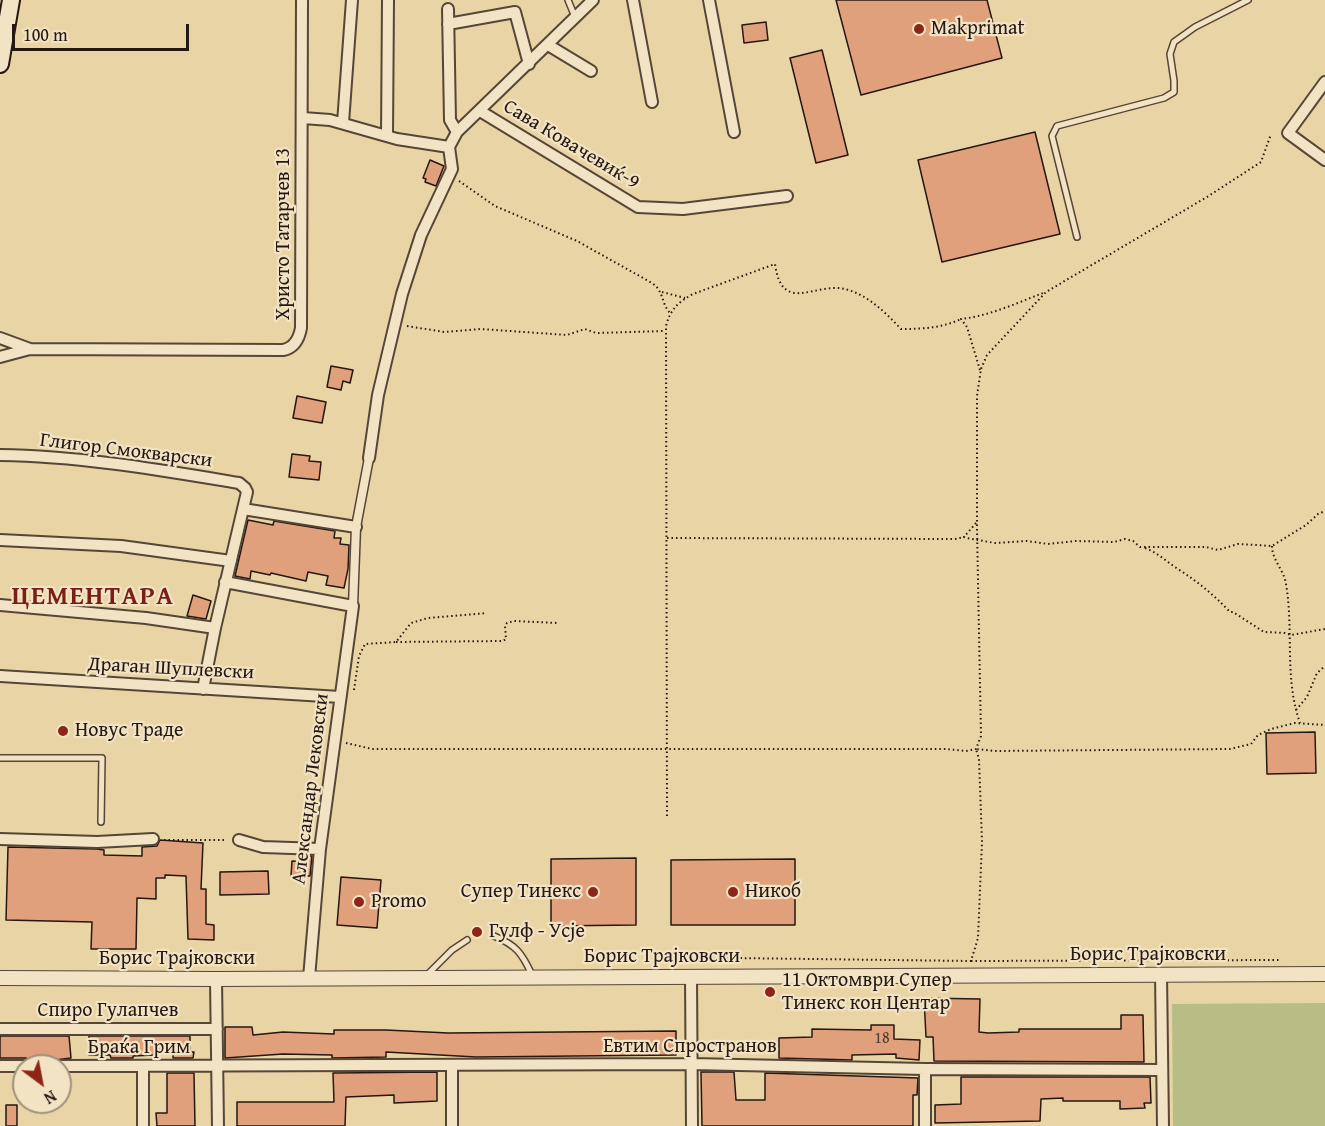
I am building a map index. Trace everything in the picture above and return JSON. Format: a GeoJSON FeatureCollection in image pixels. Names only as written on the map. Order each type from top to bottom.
{"type":"FeatureCollection","features":[{"type":"Feature","properties":{"kind":"main road"},"geometry":{"type":"LineString","coordinates":[[0,64],[11,0]]}},
{"type":"Feature","properties":{"kind":"street","name":"Христо Татарчев 13"},"geometry":{"type":"LineString","coordinates":[[0,357],[30,349],[283,350],[292,346],[300,335],[301,328],[302,0]]}},
{"type":"Feature","properties":{"kind":"street"},"geometry":{"type":"LineString","coordinates":[[344,123],[352,0]]}},
{"type":"Feature","properties":{"kind":"street"},"geometry":{"type":"LineString","coordinates":[[387,136],[388,0]]}},
{"type":"Feature","properties":{"kind":"street"},"geometry":{"type":"LineString","coordinates":[[225,582],[353,606],[356,527],[378,395],[410,266],[421,235],[449,176],[452,161],[449,147],[456,132],[593,0]]}},
{"type":"Feature","properties":{"kind":"street"},"geometry":{"type":"LineString","coordinates":[[633,0],[652,102]]}},
{"type":"Feature","properties":{"kind":"street"},"geometry":{"type":"LineString","coordinates":[[709,0],[734,132]]}},
{"type":"Feature","properties":{"kind":"street"},"geometry":{"type":"LineString","coordinates":[[448,9],[450,120],[456,132]]}},
{"type":"Feature","properties":{"kind":"street"},"geometry":{"type":"LineString","coordinates":[[448,24],[515,12],[529,64]]}},
{"type":"Feature","properties":{"kind":"street"},"geometry":{"type":"LineString","coordinates":[[548,45],[591,71]]}},
{"type":"Feature","properties":{"kind":"street"},"geometry":{"type":"LineString","coordinates":[[1325,82],[1288,133],[1325,160]]}},
{"type":"Feature","properties":{"kind":"street","name":"Сава Ковачевиќ-9"},"geometry":{"type":"LineString","coordinates":[[480,111],[638,207],[683,209],[787,196]]}},
{"type":"Feature","properties":{"kind":"street"},"geometry":{"type":"LineString","coordinates":[[303,118],[344,123],[406,141],[449,147]]}},
{"type":"Feature","properties":{"kind":"street","name":"Христо Татарчев 13"},"geometry":{"type":"LineString","coordinates":[[0,338],[30,349]]}},
{"type":"Feature","properties":{"kind":"street","name":"Глигор Смокварски"},"geometry":{"type":"LineString","coordinates":[[0,455],[83,461],[239,483],[247,492],[243,509]]}},
{"type":"Feature","properties":{"kind":"street"},"geometry":{"type":"LineString","coordinates":[[203,689],[243,509],[356,527]]}},
{"type":"Feature","properties":{"kind":"street"},"geometry":{"type":"LineString","coordinates":[[0,540],[121,546],[231,561]]}},
{"type":"Feature","properties":{"kind":"street"},"geometry":{"type":"LineString","coordinates":[[0,605],[215,628]]}},
{"type":"Feature","properties":{"kind":"street","name":"Александар Лековски"},"geometry":{"type":"LineString","coordinates":[[309,978],[320,849],[353,606]]}},
{"type":"Feature","properties":{"kind":"street","name":"Драган Шуплевски"},"geometry":{"type":"LineString","coordinates":[[0,676],[340,697]]}},
{"type":"Feature","properties":{"kind":"street"},"geometry":{"type":"LineString","coordinates":[[0,839],[97,842],[153,839]]}},
{"type":"Feature","properties":{"kind":"street"},"geometry":{"type":"LineString","coordinates":[[239,840],[263,847],[320,849]]}},
{"type":"Feature","properties":{"kind":"street"},"geometry":{"type":"LineString","coordinates":[[1161,974],[1163,1126]]}},
{"type":"Feature","properties":{"kind":"street","name":"Борис Трајковски"},"geometry":{"type":"LineString","coordinates":[[0,978],[1325,974]]}},
{"type":"Feature","properties":{"kind":"street"},"geometry":{"type":"LineString","coordinates":[[691,976],[692,1126]]}},
{"type":"Feature","properties":{"kind":"street"},"geometry":{"type":"LineString","coordinates":[[216,979],[218,1126]]}},
{"type":"Feature","properties":{"kind":"street","name":"Спиро Гулапчев"},"geometry":{"type":"LineString","coordinates":[[0,1029],[217,1029]]}},
{"type":"Feature","properties":{"kind":"street","name":"Евтим Спространов"},"geometry":{"type":"LineString","coordinates":[[218,1066],[692,1064],[925,1069],[1162,1070]]}},
{"type":"Feature","properties":{"kind":"street"},"geometry":{"type":"LineString","coordinates":[[452,1065],[452,1126]]}},
{"type":"Feature","properties":{"kind":"street","name":"Браќа Грим"},"geometry":{"type":"LineString","coordinates":[[72,1066],[218,1066]]}},
{"type":"Feature","properties":{"kind":"street"},"geometry":{"type":"LineString","coordinates":[[143,1066],[143,1126]]}},
{"type":"Feature","properties":{"kind":"street"},"geometry":{"type":"LineString","coordinates":[[925,1069],[925,1126]]}},
{"type":"Feature","properties":{"kind":"lane"},"geometry":{"type":"LineString","coordinates":[[568,0],[575,17]]}},
{"type":"Feature","properties":{"kind":"lane"},"geometry":{"type":"LineString","coordinates":[[1077,237],[1052,136],[1054,130],[1057,126],[1164,98],[1174,92],[1170,54],[1174,42],[1195,27],[1248,0]]}},
{"type":"Feature","properties":{"kind":"lane"},"geometry":{"type":"LineString","coordinates":[[0,758],[102,758],[101,822]]}},
{"type":"Feature","properties":{"kind":"lane"},"geometry":{"type":"LineString","coordinates":[[494,936],[515,947],[524,957],[532,977]]}},
{"type":"Feature","properties":{"kind":"lane"},"geometry":{"type":"LineString","coordinates":[[424,978],[452,950],[467,940]]}},
{"type":"Feature","properties":{"kind":"path"},"geometry":{"type":"LineString","coordinates":[[667,816],[666,331],[670,313],[685,298],[775,264],[776,273],[784,288],[795,294],[832,288],[845,290],[868,298],[901,329],[922,329],[972,318],[1046,292],[1244,174],[1261,162],[1271,134]]}},
{"type":"Feature","properties":{"kind":"path"},"geometry":{"type":"LineString","coordinates":[[449,176],[467,185],[495,206],[577,241],[652,283],[662,292],[685,298]]}},
{"type":"Feature","properties":{"kind":"path"},"geometry":{"type":"LineString","coordinates":[[662,292],[666,309],[670,313]]}},
{"type":"Feature","properties":{"kind":"path"},"geometry":{"type":"LineString","coordinates":[[971,961],[978,938],[982,842],[979,759],[976,748],[981,736],[977,396],[981,371],[987,355],[1046,292]]}},
{"type":"Feature","properties":{"kind":"path"},"geometry":{"type":"LineString","coordinates":[[961,319],[967,327],[981,371]]}},
{"type":"Feature","properties":{"kind":"path"},"geometry":{"type":"LineString","coordinates":[[395,323],[444,332],[481,329],[567,335],[585,329],[596,333],[666,331]]}},
{"type":"Feature","properties":{"kind":"path"},"geometry":{"type":"LineString","coordinates":[[1140,547],[1206,547],[1218,550],[1238,544],[1272,546],[1325,511]]}},
{"type":"Feature","properties":{"kind":"path"},"geometry":{"type":"LineString","coordinates":[[964,537],[977,520]]}},
{"type":"Feature","properties":{"kind":"path"},"geometry":{"type":"LineString","coordinates":[[667,538],[954,539],[964,537],[995,543],[1027,541],[1048,544],[1076,541],[1114,542],[1125,539],[1133,541],[1181,570],[1215,594],[1230,612],[1260,631],[1291,635],[1325,629]]}},
{"type":"Feature","properties":{"kind":"path"},"geometry":{"type":"LineString","coordinates":[[1272,546],[1272,555],[1286,581],[1291,635],[1289,671],[1295,711],[1300,723]]}},
{"type":"Feature","properties":{"kind":"path"},"geometry":{"type":"LineString","coordinates":[[396,642],[411,623],[428,618],[487,613]]}},
{"type":"Feature","properties":{"kind":"path"},"geometry":{"type":"LineString","coordinates":[[340,697],[349,698],[355,688],[359,656],[365,644],[503,641],[506,639],[505,626],[507,623],[514,621],[558,623]]}},
{"type":"Feature","properties":{"kind":"path"},"geometry":{"type":"LineString","coordinates":[[1295,711],[1307,697],[1317,673],[1325,666]]}},
{"type":"Feature","properties":{"kind":"path"},"geometry":{"type":"LineString","coordinates":[[335,738],[353,746],[372,749],[946,749],[966,752],[976,748],[995,752],[1230,748],[1251,744],[1258,735],[1271,729],[1300,723],[1325,724]]}},
{"type":"Feature","properties":{"kind":"path"},"geometry":{"type":"LineString","coordinates":[[153,839],[239,840]]}},
{"type":"Feature","properties":{"kind":"path"},"geometry":{"type":"LineString","coordinates":[[691,961],[732,958],[971,961],[1290,960]]}},
{"type":"Feature","properties":{"kind":"green space"},"geometry":{"type":"Polygon","coordinates":[[[1325,1003],[1325,1126],[1173,1126],[1172,1004],[1325,1003]]]}},
{"type":"Feature","properties":{"kind":"building","name":"Makprimat"},"geometry":{"type":"Polygon","coordinates":[[[836,0],[987,0],[1002,58],[861,95],[836,0]]]}},
{"type":"Feature","properties":{"kind":"building"},"geometry":{"type":"Polygon","coordinates":[[[766,22],[768,40],[744,43],[742,25],[766,22]]]}},
{"type":"Feature","properties":{"kind":"building"},"geometry":{"type":"Polygon","coordinates":[[[822,50],[848,155],[816,163],[790,58],[822,50]]]}},
{"type":"Feature","properties":{"kind":"building"},"geometry":{"type":"Polygon","coordinates":[[[1035,132],[1060,234],[942,262],[918,160],[1035,132]]]}},
{"type":"Feature","properties":{"kind":"building"},"geometry":{"type":"Polygon","coordinates":[[[430,160],[444,166],[436,186],[425,182],[426,179],[423,178],[430,160]]]}},
{"type":"Feature","properties":{"kind":"building"},"geometry":{"type":"Polygon","coordinates":[[[331,366],[353,370],[350,383],[343,381],[341,390],[327,387],[331,366]]]}},
{"type":"Feature","properties":{"kind":"building"},"geometry":{"type":"Polygon","coordinates":[[[297,396],[326,402],[322,423],[293,418],[297,396]]]}},
{"type":"Feature","properties":{"kind":"building"},"geometry":{"type":"Polygon","coordinates":[[[292,454],[310,456],[309,461],[321,462],[319,480],[289,477],[292,454]]]}},
{"type":"Feature","properties":{"kind":"building"},"geometry":{"type":"Polygon","coordinates":[[[248,520],[273,525],[274,521],[335,531],[334,538],[341,538],[340,544],[349,545],[344,588],[326,585],[328,576],[308,572],[306,581],[251,571],[250,579],[235,576],[248,520]]]}},
{"type":"Feature","properties":{"kind":"building"},"geometry":{"type":"Polygon","coordinates":[[[193,595],[211,601],[206,619],[187,616],[193,595]]]}},
{"type":"Feature","properties":{"kind":"building"},"geometry":{"type":"Polygon","coordinates":[[[1315,732],[1316,773],[1267,774],[1266,733],[1315,732]]]}},
{"type":"Feature","properties":{"kind":"building"},"geometry":{"type":"Polygon","coordinates":[[[160,840],[203,843],[201,889],[206,889],[206,924],[214,925],[214,940],[188,939],[186,876],[165,875],[165,878],[156,878],[156,899],[137,898],[136,949],[91,949],[92,922],[6,920],[8,847],[97,849],[104,850],[104,855],[142,856],[142,847],[157,846],[160,840]]]}},
{"type":"Feature","properties":{"kind":"building"},"geometry":{"type":"Polygon","coordinates":[[[306,856],[312,856],[310,876],[291,876],[292,861],[305,862],[306,856]]]}},
{"type":"Feature","properties":{"kind":"building","name":"Супер Тинекс"},"geometry":{"type":"Polygon","coordinates":[[[636,858],[636,925],[551,926],[551,859],[636,858]]]}},
{"type":"Feature","properties":{"kind":"building","name":"Никоб"},"geometry":{"type":"Polygon","coordinates":[[[795,859],[795,925],[671,925],[671,860],[795,859]]]}},
{"type":"Feature","properties":{"kind":"building"},"geometry":{"type":"Polygon","coordinates":[[[268,871],[269,894],[220,895],[220,872],[268,871]]]}},
{"type":"Feature","properties":{"kind":"building","name":"Promo"},"geometry":{"type":"Polygon","coordinates":[[[341,877],[381,880],[377,928],[337,925],[341,877]]]}},
{"type":"Feature","properties":{"kind":"building"},"geometry":{"type":"Polygon","coordinates":[[[924,998],[980,999],[979,1032],[988,1033],[1019,1032],[1019,1029],[1121,1029],[1121,1015],[1143,1015],[1144,1062],[934,1061],[933,1037],[926,1037],[924,998]]]}},
{"type":"Feature","properties":{"kind":"building"},"geometry":{"type":"Polygon","coordinates":[[[871,1025],[894,1025],[894,1039],[920,1040],[919,1060],[896,1058],[896,1054],[852,1055],[852,1060],[779,1058],[779,1038],[812,1037],[812,1029],[871,1030],[871,1025]]]}},
{"type":"Feature","properties":{"kind":"building"},"geometry":{"type":"Polygon","coordinates":[[[225,1027],[252,1027],[253,1035],[283,1032],[334,1034],[334,1030],[448,1033],[676,1031],[676,1055],[476,1057],[386,1052],[386,1057],[332,1058],[332,1055],[283,1054],[225,1058],[225,1027]]]}},
{"type":"Feature","properties":{"kind":"building"},"geometry":{"type":"Polygon","coordinates":[[[0,1036],[69,1036],[71,1054],[12,1054],[12,1058],[0,1058],[0,1036]]]}},
{"type":"Feature","properties":{"kind":"building"},"geometry":{"type":"Polygon","coordinates":[[[89,1036],[190,1036],[190,1052],[194,1052],[193,1058],[173,1058],[173,1049],[154,1049],[154,1055],[133,1056],[133,1058],[89,1055],[89,1036]]]}},
{"type":"Feature","properties":{"kind":"building"},"geometry":{"type":"Polygon","coordinates":[[[437,1072],[437,1101],[394,1103],[394,1095],[346,1097],[345,1126],[237,1126],[237,1102],[334,1102],[333,1073],[437,1072]]]}},
{"type":"Feature","properties":{"kind":"building"},"geometry":{"type":"Polygon","coordinates":[[[701,1072],[734,1072],[736,1100],[765,1100],[765,1073],[918,1078],[917,1095],[913,1095],[913,1126],[702,1126],[701,1072]]]}},
{"type":"Feature","properties":{"kind":"building"},"geometry":{"type":"Polygon","coordinates":[[[167,1073],[194,1073],[195,1126],[157,1126],[156,1113],[167,1113],[167,1073]]]}},
{"type":"Feature","properties":{"kind":"building"},"geometry":{"type":"Polygon","coordinates":[[[961,1077],[1150,1077],[1151,1103],[1144,1103],[1145,1108],[1120,1109],[1120,1101],[1041,1099],[1040,1121],[935,1123],[935,1105],[961,1104],[961,1077]]]}},
{"type":"Feature","properties":{"kind":"building"},"geometry":{"type":"Polygon","coordinates":[[[6,1105],[12,1105],[12,1114],[17,1114],[17,1126],[6,1126],[6,1105]]]}},
{"type":"Feature","properties":{"kind":"place","name":"Makprimat"},"geometry":{"type":"Point","coordinates":[919,29]}},
{"type":"Feature","properties":{"kind":"place","name":"Новус Траде"},"geometry":{"type":"Point","coordinates":[63,731]}},
{"type":"Feature","properties":{"kind":"place","name":"Супер Тинекс"},"geometry":{"type":"Point","coordinates":[593,892]}},
{"type":"Feature","properties":{"kind":"place","name":"Никоб"},"geometry":{"type":"Point","coordinates":[733,892]}},
{"type":"Feature","properties":{"kind":"place","name":"Promo"},"geometry":{"type":"Point","coordinates":[359,902]}},
{"type":"Feature","properties":{"kind":"place","name":"Гулф - Усје"},"geometry":{"type":"Point","coordinates":[477,932]}},
{"type":"Feature","properties":{"kind":"place","name":"11 Октомври Супер Тинекс кон Центар"},"geometry":{"type":"Point","coordinates":[770,992]}},
{"type":"Feature","properties":{"kind":"district","name":"ЦЕМЕНТАРА"},"geometry":{"type":"Point","coordinates":[93,597]}}]}
